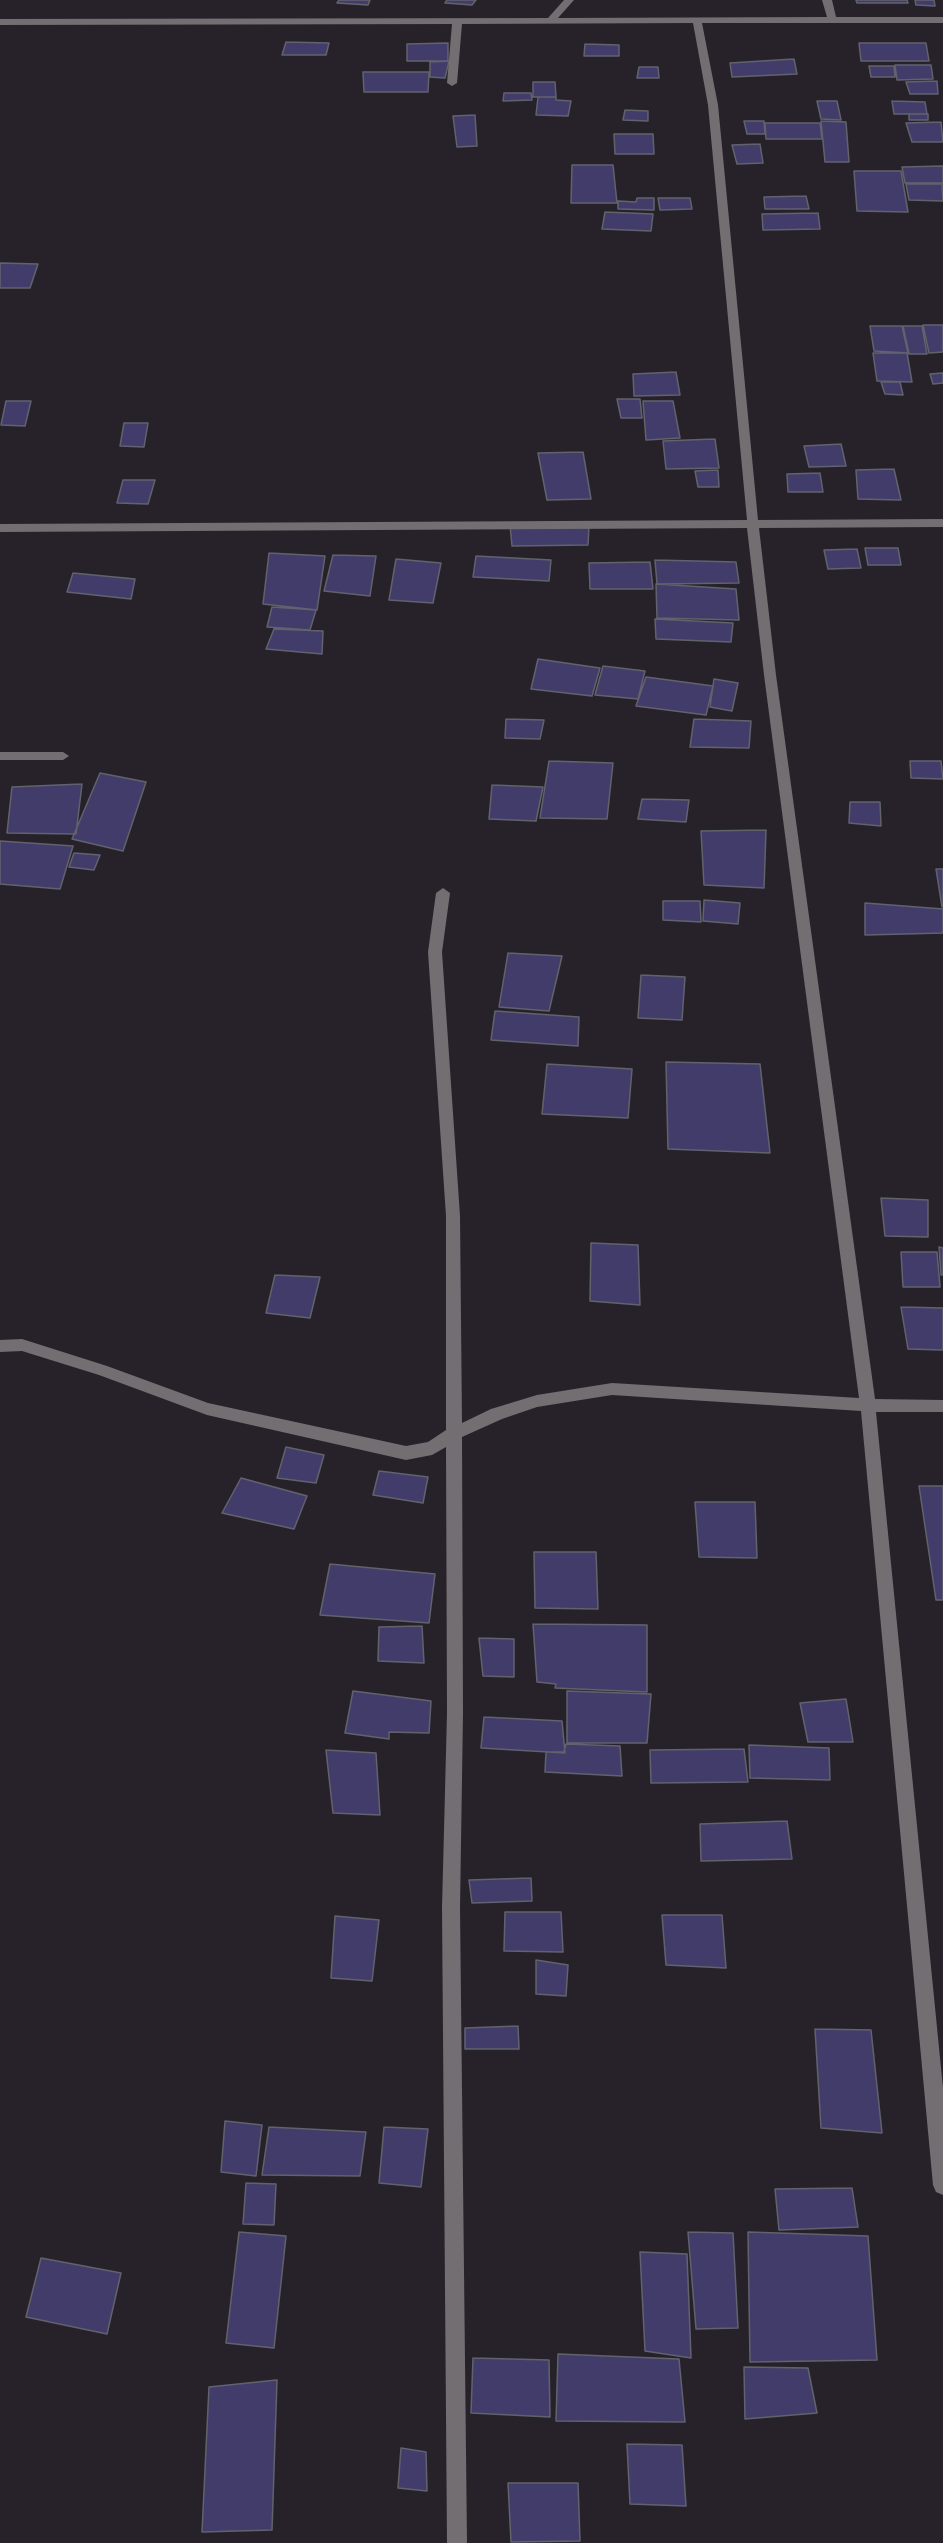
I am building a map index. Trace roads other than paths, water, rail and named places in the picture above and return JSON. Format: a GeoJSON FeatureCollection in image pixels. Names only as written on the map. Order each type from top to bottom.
{"type":"FeatureCollection","features":[{"type":"Feature","properties":{"kind":"street"},"geometry":{"type":"LineString","coordinates":[[551,20],[569,0]]}},
{"type":"Feature","properties":{"kind":"street"},"geometry":{"type":"LineString","coordinates":[[827,0],[832,20]]}},
{"type":"Feature","properties":{"kind":"street"},"geometry":{"type":"LineString","coordinates":[[0,22],[832,20],[942,22]]}},
{"type":"Feature","properties":{"kind":"street"},"geometry":{"type":"LineString","coordinates":[[452,83],[457,21]]}},
{"type":"Feature","properties":{"kind":"street"},"geometry":{"type":"LineString","coordinates":[[697,21],[713,105],[753,525],[772,686],[868,1405],[943,2185]]}},
{"type":"Feature","properties":{"kind":"street"},"geometry":{"type":"LineString","coordinates":[[0,528],[943,523]]}},
{"type":"Feature","properties":{"kind":"street"},"geometry":{"type":"LineString","coordinates":[[0,756],[63,756]]}},
{"type":"Feature","properties":{"kind":"street"},"geometry":{"type":"LineString","coordinates":[[443,893],[435,952],[453,1216],[455,1713],[451,1908],[457,2543]]}},
{"type":"Feature","properties":{"kind":"street"},"geometry":{"type":"LineString","coordinates":[[0,1346],[22,1346],[102,1370],[207,1409],[406,1453],[432,1448],[454,1433],[497,1414],[537,1401],[612,1389],[868,1405],[943,1406]]}}]}
